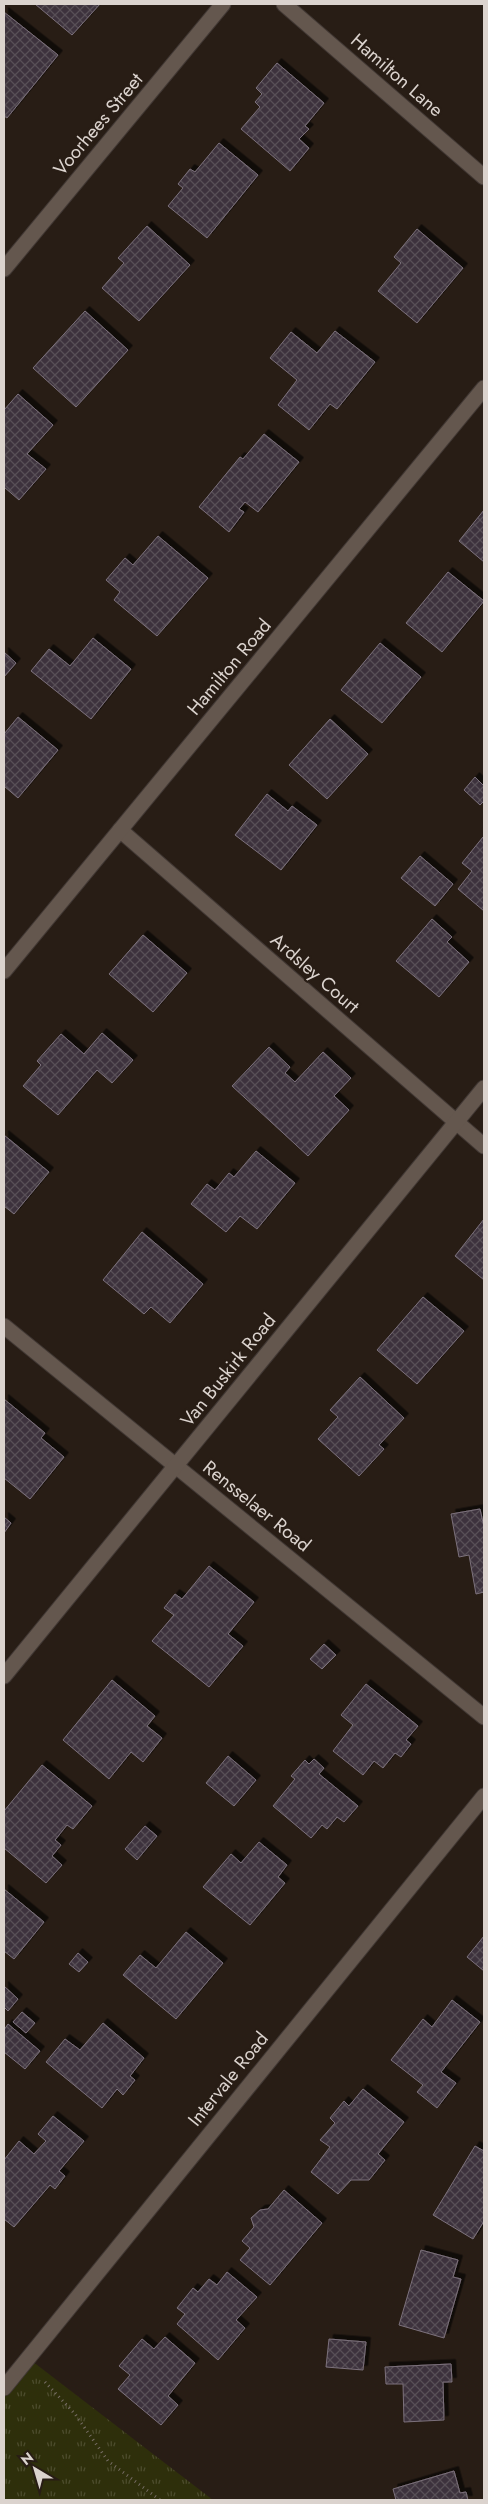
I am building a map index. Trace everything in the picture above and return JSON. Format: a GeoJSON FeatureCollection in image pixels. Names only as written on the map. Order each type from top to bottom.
{"type":"FeatureCollection","features":[{"type":"Feature","properties":{"kind":"street","name":"Voorhees Street"},"geometry":{"type":"LineString","coordinates":[[4,270],[223,4]]}},
{"type":"Feature","properties":{"kind":"street","name":"Hamilton Lane"},"geometry":{"type":"LineString","coordinates":[[284,4],[484,177]]}},
{"type":"Feature","properties":{"kind":"street","name":"Hamilton Road"},"geometry":{"type":"LineString","coordinates":[[4,971],[484,388]]}},
{"type":"Feature","properties":{"kind":"street","name":"Ardsley Court"},"geometry":{"type":"LineString","coordinates":[[120,830],[484,1146]]}},
{"type":"Feature","properties":{"kind":"street","name":"Van Buskirk Road"},"geometry":{"type":"LineString","coordinates":[[4,1676],[484,1088]]}},
{"type":"Feature","properties":{"kind":"street","name":"Rensselaer Road"},"geometry":{"type":"LineString","coordinates":[[4,1326],[484,1717]]}},
{"type":"Feature","properties":{"kind":"street","name":"Intervale Road"},"geometry":{"type":"LineString","coordinates":[[4,2388],[484,1796]]}},
{"type":"Feature","properties":{"kind":"path"},"geometry":{"type":"LineString","coordinates":[[25,2362],[75,2414],[108,2461],[160,2500]]}},
{"type":"Feature","properties":{"kind":"green space"},"geometry":{"type":"Polygon","coordinates":[[[28,2358],[213,2500],[4,2500],[4,2388],[28,2358]]]}},
{"type":"Feature","properties":{"kind":"building"},"geometry":{"type":"Polygon","coordinates":[[[35,4],[100,4],[72,35],[35,4]]]}},
{"type":"Feature","properties":{"kind":"building"},"geometry":{"type":"Polygon","coordinates":[[[4,12],[58,55],[7,118],[4,116],[4,12]]]}},
{"type":"Feature","properties":{"kind":"building"},"geometry":{"type":"Polygon","coordinates":[[[277,63],[324,103],[305,126],[309,129],[299,139],[309,148],[290,171],[241,129],[260,107],[255,102],[262,94],[256,88],[277,63]]]}},
{"type":"Feature","properties":{"kind":"building"},"geometry":{"type":"Polygon","coordinates":[[[219,143],[258,175],[207,238],[168,206],[183,188],[178,184],[190,169],[195,172],[219,143]]]}},
{"type":"Feature","properties":{"kind":"building"},"geometry":{"type":"Polygon","coordinates":[[[147,226],[190,265],[139,321],[102,288],[124,263],[118,258],[147,226]]]}},
{"type":"Feature","properties":{"kind":"building"},"geometry":{"type":"Polygon","coordinates":[[[417,229],[463,268],[417,323],[378,291],[401,263],[394,257],[417,229]]]}},
{"type":"Feature","properties":{"kind":"building"},"geometry":{"type":"Polygon","coordinates":[[[85,311],[128,350],[76,407],[33,368],[85,311]]]}},
{"type":"Feature","properties":{"kind":"building"},"geometry":{"type":"Polygon","coordinates":[[[335,331],[375,362],[337,409],[330,404],[309,430],[278,405],[297,380],[270,358],[291,332],[317,353],[335,331]]]}},
{"type":"Feature","properties":{"kind":"building"},"geometry":{"type":"Polygon","coordinates":[[[18,394],[53,425],[27,454],[46,469],[19,500],[4,487],[4,410],[18,394]]]}},
{"type":"Feature","properties":{"kind":"building"},"geometry":{"type":"Polygon","coordinates":[[[264,434],[299,462],[258,512],[245,502],[239,509],[244,512],[229,532],[199,507],[240,457],[243,459],[264,434]]]}},
{"type":"Feature","properties":{"kind":"building"},"geometry":{"type":"Polygon","coordinates":[[[484,510],[484,562],[459,541],[484,510]]]}},
{"type":"Feature","properties":{"kind":"building"},"geometry":{"type":"Polygon","coordinates":[[[158,536],[208,578],[157,636],[114,600],[120,592],[106,580],[125,558],[133,565],[158,536]]]}},
{"type":"Feature","properties":{"kind":"building"},"geometry":{"type":"Polygon","coordinates":[[[448,572],[484,601],[442,652],[406,623],[448,572]]]}},
{"type":"Feature","properties":{"kind":"building"},"geometry":{"type":"Polygon","coordinates":[[[93,638],[131,669],[91,719],[31,671],[49,649],[70,666],[93,638]]]}},
{"type":"Feature","properties":{"kind":"building"},"geometry":{"type":"Polygon","coordinates":[[[380,643],[421,677],[382,723],[341,690],[380,643]]]}},
{"type":"Feature","properties":{"kind":"building"},"geometry":{"type":"Polygon","coordinates":[[[4,652],[16,663],[4,677],[4,652]]]}},
{"type":"Feature","properties":{"kind":"building"},"geometry":{"type":"Polygon","coordinates":[[[18,717],[58,750],[18,798],[4,786],[4,734],[18,717]]]}},
{"type":"Feature","properties":{"kind":"building"},"geometry":{"type":"Polygon","coordinates":[[[330,719],[368,754],[327,799],[289,765],[330,719]]]}},
{"type":"Feature","properties":{"kind":"building"},"geometry":{"type":"Polygon","coordinates":[[[475,777],[484,786],[484,801],[480,805],[464,790],[475,777]]]}},
{"type":"Feature","properties":{"kind":"building"},"geometry":{"type":"Polygon","coordinates":[[[267,794],[288,811],[292,806],[317,825],[281,870],[235,835],[267,794]]]}},
{"type":"Feature","properties":{"kind":"building"},"geometry":{"type":"Polygon","coordinates":[[[483,837],[484,911],[458,889],[472,871],[462,863],[483,837]]]}},
{"type":"Feature","properties":{"kind":"building"},"geometry":{"type":"Polygon","coordinates":[[[420,856],[453,884],[435,906],[401,878],[420,856]]]}},
{"type":"Feature","properties":{"kind":"building"},"geometry":{"type":"Polygon","coordinates":[[[432,919],[452,937],[447,942],[469,962],[439,997],[396,961],[432,919]]]}},
{"type":"Feature","properties":{"kind":"building"},"geometry":{"type":"Polygon","coordinates":[[[143,935],[187,973],[153,1012],[109,974],[143,935]]]}},
{"type":"Feature","properties":{"kind":"building"},"geometry":{"type":"Polygon","coordinates":[[[102,1033],[133,1060],[112,1083],[97,1070],[58,1115],[23,1086],[41,1065],[37,1061],[61,1034],[84,1054],[102,1033]]]}},
{"type":"Feature","properties":{"kind":"building"},"geometry":{"type":"Polygon","coordinates":[[[269,1047],[290,1067],[285,1073],[295,1082],[323,1052],[351,1078],[334,1096],[349,1110],[308,1156],[232,1086],[269,1047]]]}},
{"type":"Feature","properties":{"kind":"building"},"geometry":{"type":"Polygon","coordinates":[[[4,1135],[49,1172],[14,1214],[4,1206],[4,1135]]]}},
{"type":"Feature","properties":{"kind":"building"},"geometry":{"type":"Polygon","coordinates":[[[256,1151],[295,1183],[257,1229],[240,1216],[226,1232],[191,1204],[207,1184],[215,1190],[229,1173],[234,1177],[256,1151]]]}},
{"type":"Feature","properties":{"kind":"building"},"geometry":{"type":"Polygon","coordinates":[[[484,1219],[484,1280],[455,1256],[484,1219]]]}},
{"type":"Feature","properties":{"kind":"building"},"geometry":{"type":"Polygon","coordinates":[[[142,1232],[203,1284],[170,1323],[151,1307],[144,1314],[103,1280],[142,1232]]]}},
{"type":"Feature","properties":{"kind":"building"},"geometry":{"type":"Polygon","coordinates":[[[423,1297],[464,1331],[417,1384],[377,1350],[423,1297]]]}},
{"type":"Feature","properties":{"kind":"building"},"geometry":{"type":"Polygon","coordinates":[[[360,1377],[404,1418],[379,1445],[384,1449],[359,1476],[318,1439],[338,1417],[330,1410],[360,1377]]]}},
{"type":"Feature","properties":{"kind":"building"},"geometry":{"type":"Polygon","coordinates":[[[4,1399],[45,1433],[41,1438],[64,1457],[30,1499],[4,1478],[4,1399]]]}},
{"type":"Feature","properties":{"kind":"building"},"geometry":{"type":"Polygon","coordinates":[[[480,1509],[484,1527],[484,1592],[476,1594],[469,1555],[459,1557],[451,1514],[480,1509]]]}},
{"type":"Feature","properties":{"kind":"building"},"geometry":{"type":"Polygon","coordinates":[[[4,1517],[11,1523],[4,1533],[4,1517]]]}},
{"type":"Feature","properties":{"kind":"building"},"geometry":{"type":"Polygon","coordinates":[[[209,1566],[254,1602],[228,1634],[243,1646],[209,1687],[152,1641],[174,1615],[164,1608],[175,1594],[182,1599],[209,1566]]]}},
{"type":"Feature","properties":{"kind":"building"},"geometry":{"type":"Polygon","coordinates":[[[324,1644],[336,1655],[322,1669],[310,1659],[324,1644]]]}},
{"type":"Feature","properties":{"kind":"building"},"geometry":{"type":"Polygon","coordinates":[[[112,1680],[155,1716],[147,1726],[162,1738],[143,1762],[131,1752],[109,1779],[63,1740],[112,1680]]]}},
{"type":"Feature","properties":{"kind":"building"},"geometry":{"type":"Polygon","coordinates":[[[366,1684],[418,1726],[406,1740],[411,1744],[401,1757],[395,1753],[383,1768],[374,1761],[363,1775],[333,1751],[353,1725],[341,1715],[366,1684]]]}},
{"type":"Feature","properties":{"kind":"building"},"geometry":{"type":"Polygon","coordinates":[[[228,1756],[256,1780],[234,1806],[206,1783],[228,1756]]]}},
{"type":"Feature","properties":{"kind":"building"},"geometry":{"type":"Polygon","coordinates":[[[314,1759],[324,1768],[319,1774],[358,1806],[344,1822],[337,1817],[327,1829],[322,1825],[311,1838],[273,1806],[295,1779],[291,1776],[305,1760],[309,1764],[314,1759]]]}},
{"type":"Feature","properties":{"kind":"building"},"geometry":{"type":"Polygon","coordinates":[[[42,1765],[92,1806],[73,1829],[67,1825],[55,1840],[61,1845],[52,1856],[62,1865],[46,1883],[4,1848],[4,1811],[42,1765]]]}},
{"type":"Feature","properties":{"kind":"building"},"geometry":{"type":"Polygon","coordinates":[[[145,1826],[157,1836],[137,1860],[125,1849],[145,1826]]]}},
{"type":"Feature","properties":{"kind":"building"},"geometry":{"type":"Polygon","coordinates":[[[259,1842],[287,1865],[278,1877],[285,1883],[250,1925],[203,1887],[231,1854],[241,1863],[259,1842]]]}},
{"type":"Feature","properties":{"kind":"building"},"geometry":{"type":"Polygon","coordinates":[[[4,1889],[44,1922],[14,1959],[4,1951],[4,1889]]]}},
{"type":"Feature","properties":{"kind":"building"},"geometry":{"type":"Polygon","coordinates":[[[186,1932],[223,1963],[176,2019],[123,1975],[140,1955],[156,1968],[186,1932]]]}},
{"type":"Feature","properties":{"kind":"building"},"geometry":{"type":"Polygon","coordinates":[[[484,1936],[484,1971],[467,1957],[484,1936]]]}},
{"type":"Feature","properties":{"kind":"building"},"geometry":{"type":"Polygon","coordinates":[[[78,1953],[88,1962],[79,1972],[69,1964],[78,1953]]]}},
{"type":"Feature","properties":{"kind":"building"},"geometry":{"type":"Polygon","coordinates":[[[4,1986],[18,1999],[8,2011],[4,2007],[4,1986]]]}},
{"type":"Feature","properties":{"kind":"building"},"geometry":{"type":"Polygon","coordinates":[[[452,2000],[480,2022],[441,2072],[456,2083],[437,2108],[417,2092],[423,2085],[391,2060],[423,2019],[432,2027],[452,2000]]]}},
{"type":"Feature","properties":{"kind":"building"},"geometry":{"type":"Polygon","coordinates":[[[22,2012],[35,2023],[26,2033],[13,2022],[22,2012]]]}},
{"type":"Feature","properties":{"kind":"building"},"geometry":{"type":"Polygon","coordinates":[[[103,2023],[144,2058],[130,2076],[135,2080],[123,2095],[117,2089],[102,2108],[46,2062],[65,2039],[80,2050],[103,2023]]]}},
{"type":"Feature","properties":{"kind":"building"},"geometry":{"type":"Polygon","coordinates":[[[8,2024],[40,2051],[25,2069],[4,2052],[4,2030],[8,2024]]]}},
{"type":"Feature","properties":{"kind":"building"},"geometry":{"type":"Polygon","coordinates":[[[363,2089],[404,2122],[378,2154],[385,2160],[369,2180],[351,2180],[338,2194],[311,2172],[330,2147],[320,2140],[335,2123],[330,2118],[344,2101],[349,2106],[363,2089]]]}},
{"type":"Feature","properties":{"kind":"building"},"geometry":{"type":"Polygon","coordinates":[[[53,2116],[84,2141],[59,2171],[65,2176],[55,2189],[50,2185],[14,2227],[4,2219],[4,2160],[19,2141],[34,2154],[46,2141],[38,2134],[53,2116]]]}},
{"type":"Feature","properties":{"kind":"building"},"geometry":{"type":"Polygon","coordinates":[[[475,2146],[484,2151],[484,2221],[473,2239],[433,2215],[475,2146]]]}},
{"type":"Feature","properties":{"kind":"building"},"geometry":{"type":"Polygon","coordinates":[[[284,2190],[322,2223],[270,2285],[240,2260],[250,2248],[242,2241],[254,2227],[251,2218],[260,2210],[268,2209],[284,2190]]]}},
{"type":"Feature","properties":{"kind":"building"},"geometry":{"type":"Polygon","coordinates":[[[421,2250],[458,2260],[453,2277],[461,2279],[444,2338],[399,2325],[421,2250]]]}},
{"type":"Feature","properties":{"kind":"building"},"geometry":{"type":"Polygon","coordinates":[[[227,2272],[257,2297],[236,2320],[245,2328],[218,2360],[177,2324],[185,2314],[177,2308],[193,2288],[198,2292],[209,2279],[217,2285],[227,2272]]]}},
{"type":"Feature","properties":{"kind":"building"},"geometry":{"type":"Polygon","coordinates":[[[165,2337],[195,2363],[168,2396],[178,2405],[161,2425],[118,2389],[130,2375],[119,2366],[142,2339],[154,2349],[165,2337]]]}},
{"type":"Feature","properties":{"kind":"building"},"geometry":{"type":"Polygon","coordinates":[[[329,2339],[366,2342],[363,2370],[326,2367],[329,2339]]]}},
{"type":"Feature","properties":{"kind":"building"},"geometry":{"type":"Polygon","coordinates":[[[451,2364],[452,2382],[443,2382],[444,2420],[404,2422],[403,2384],[386,2384],[385,2367],[451,2364]]]}},
{"type":"Feature","properties":{"kind":"building"},"geometry":{"type":"Polygon","coordinates":[[[454,2471],[460,2493],[466,2492],[468,2500],[396,2500],[393,2489],[454,2471]]]}}]}
